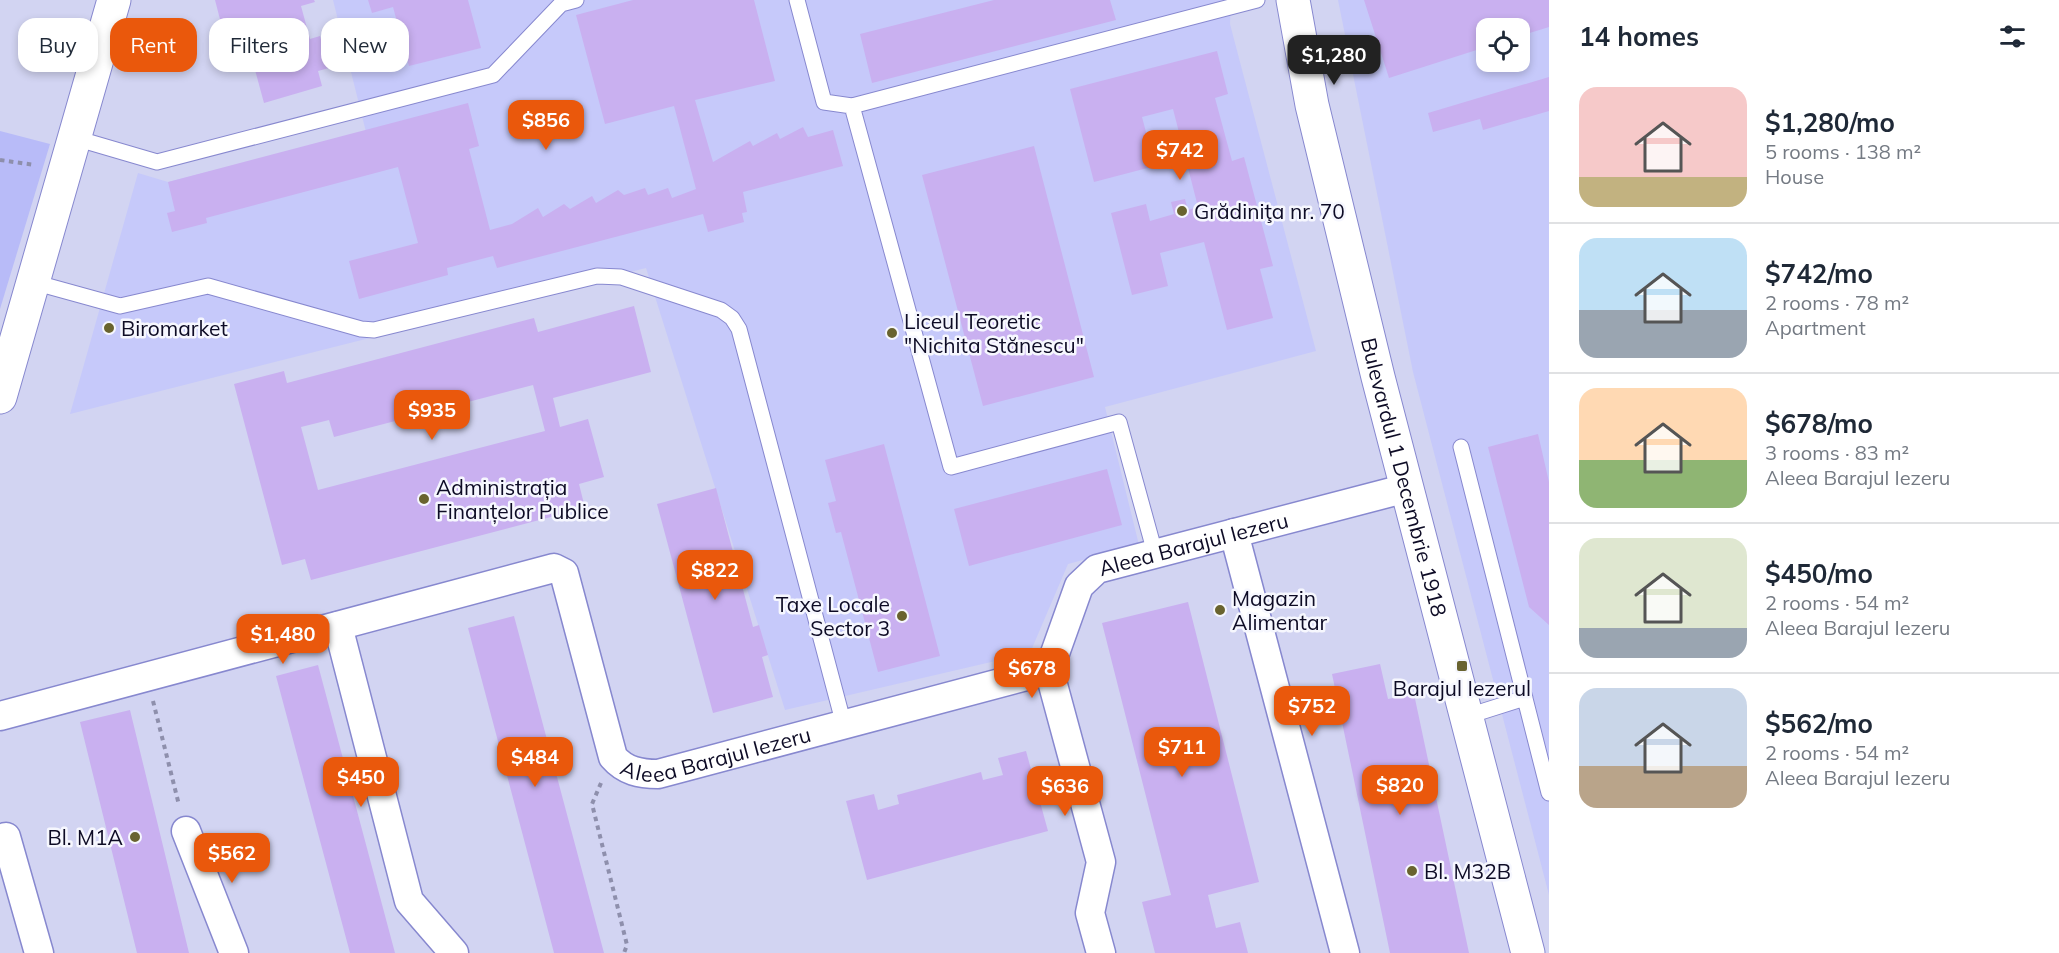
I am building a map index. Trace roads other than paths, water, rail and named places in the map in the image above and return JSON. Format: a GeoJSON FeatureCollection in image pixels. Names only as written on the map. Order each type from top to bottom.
{"type":"FeatureCollection","features":[{"type":"Feature","properties":{"kind":"main road"},"geometry":{"type":"LineString","coordinates":[[0,397],[114,0]]}},
{"type":"Feature","properties":{"kind":"main road","name":"Bulevardul 1 Decembrie 1918"},"geometry":{"type":"LineString","coordinates":[[1293,0],[1312,105],[1407,488],[1468,716],[1527,953]]}},
{"type":"Feature","properties":{"kind":"street","name":"Aleea Barajul Iezeru"},"geometry":{"type":"LineString","coordinates":[[0,716],[554,568],[561,570],[613,757],[629,770],[644,774],[658,774],[1049,670],[1079,586],[1098,569],[1407,488]]}},
{"type":"Feature","properties":{"kind":"street"},"geometry":{"type":"LineString","coordinates":[[1234,533],[1345,953]]}},
{"type":"Feature","properties":{"kind":"street"},"geometry":{"type":"LineString","coordinates":[[338,626],[409,901],[454,953]]}},
{"type":"Feature","properties":{"kind":"street"},"geometry":{"type":"LineString","coordinates":[[1049,670],[1101,862],[1090,913],[1101,953]]}},
{"type":"Feature","properties":{"kind":"street"},"geometry":{"type":"LineString","coordinates":[[186,831],[234,953]]}},
{"type":"Feature","properties":{"kind":"street"},"geometry":{"type":"LineString","coordinates":[[6,837],[39,953]]}},
{"type":"Feature","properties":{"kind":"lane"},"geometry":{"type":"LineString","coordinates":[[75,138],[157,162],[493,75],[561,4],[576,0]]}},
{"type":"Feature","properties":{"kind":"lane"},"geometry":{"type":"LineString","coordinates":[[797,0],[824,102],[852,106],[1257,0]]}},
{"type":"Feature","properties":{"kind":"lane"},"geometry":{"type":"LineString","coordinates":[[852,106],[951,467],[1119,422],[1155,553]]}},
{"type":"Feature","properties":{"kind":"lane"},"geometry":{"type":"LineString","coordinates":[[33,282],[120,306],[208,286],[361,329],[374,330],[597,276],[621,277],[721,310],[732,318],[739,329],[844,725]]}},
{"type":"Feature","properties":{"kind":"lane"},"geometry":{"type":"LineString","coordinates":[[1461,447],[1549,794]]}},
{"type":"Feature","properties":{"kind":"lane"},"geometry":{"type":"LineString","coordinates":[[1468,716],[1525,699]]}},
{"type":"Feature","properties":{"kind":"place","name":"Grădiniţa nr. 70"},"geometry":{"type":"Point","coordinates":[1182,211]}},
{"type":"Feature","properties":{"kind":"place","name":"Biromarket"},"geometry":{"type":"Point","coordinates":[109,328]}},
{"type":"Feature","properties":{"kind":"place","name":"Liceul Teoretic \"Nichita Stănescu\""},"geometry":{"type":"Point","coordinates":[892,333]}},
{"type":"Feature","properties":{"kind":"place","name":"Administrația Finanțelor Publice"},"geometry":{"type":"Point","coordinates":[424,499]}},
{"type":"Feature","properties":{"kind":"place","name":"Magazin Alimentar"},"geometry":{"type":"Point","coordinates":[1220,610]}},
{"type":"Feature","properties":{"kind":"place","name":"Taxe Locale Sector 3"},"geometry":{"type":"Point","coordinates":[902,616]}},
{"type":"Feature","properties":{"kind":"place","name":"Barajul Iezerul"},"geometry":{"type":"Point","coordinates":[1462,666]}},
{"type":"Feature","properties":{"kind":"place","name":"Bl. M1A"},"geometry":{"type":"Point","coordinates":[135,837]}},
{"type":"Feature","properties":{"kind":"place","name":"Bl. M32B"},"geometry":{"type":"Point","coordinates":[1412,871]}}]}
